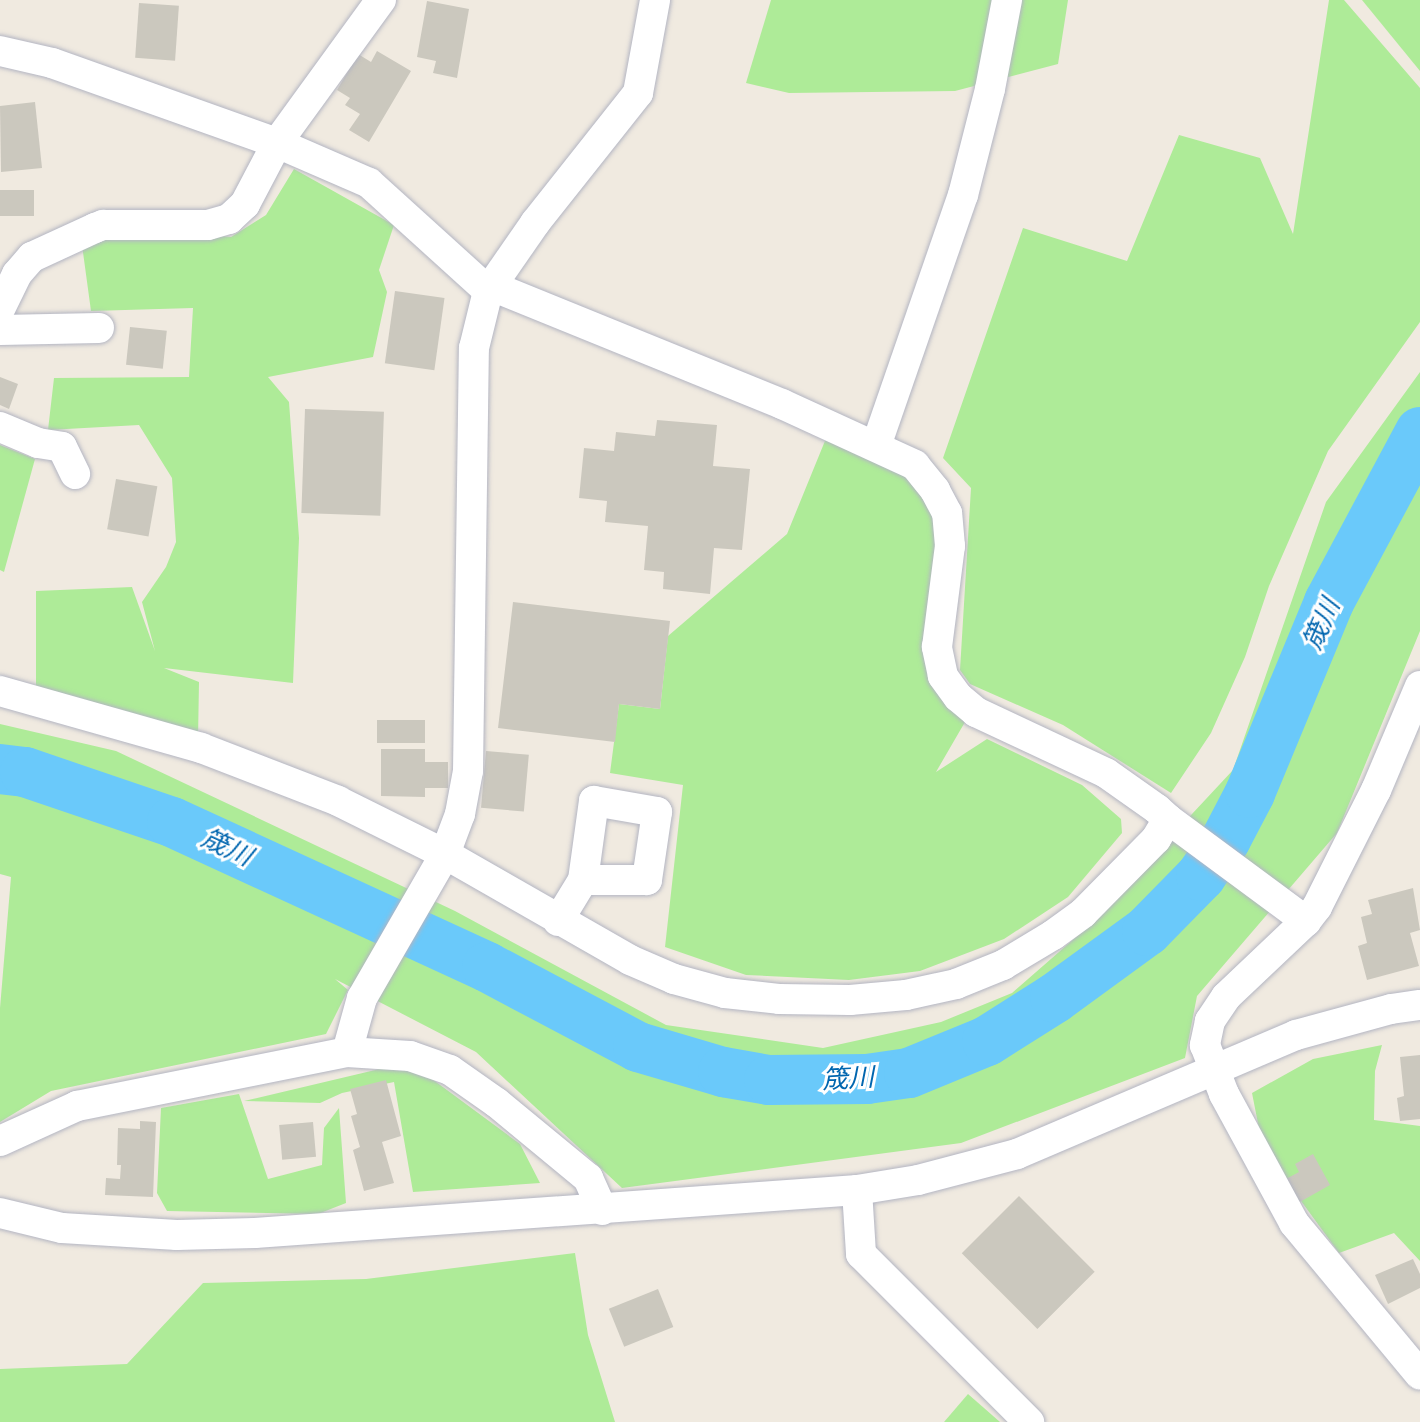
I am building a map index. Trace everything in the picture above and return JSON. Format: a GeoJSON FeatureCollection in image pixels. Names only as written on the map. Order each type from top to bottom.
{"type":"FeatureCollection","features":[{"type":"Feature","properties":{"kind":"street"},"geometry":{"type":"LineString","coordinates":[[0,309],[17,274],[32,257],[95,228],[103,225],[208,225],[229,219],[245,204],[277,143],[381,0]]}},
{"type":"Feature","properties":{"kind":"street"},"geometry":{"type":"LineString","coordinates":[[347,1052],[362,998],[445,854],[460,814],[468,771],[474,348],[489,289],[535,223],[638,93],[655,0]]}},
{"type":"Feature","properties":{"kind":"street"},"geometry":{"type":"LineString","coordinates":[[876,446],[963,195],[990,89],[1007,0]]}},
{"type":"Feature","properties":{"kind":"street"},"geometry":{"type":"LineString","coordinates":[[0,51],[52,63],[277,143],[369,183],[489,289],[782,404],[915,465],[935,490],[947,513],[950,546],[937,647],[943,676],[958,697],[976,712],[1106,773],[1298,917]]}},
{"type":"Feature","properties":{"kind":"street"},"geometry":{"type":"LineString","coordinates":[[0,330],[99,328]]}},
{"type":"Feature","properties":{"kind":"street"},"geometry":{"type":"LineString","coordinates":[[0,427],[38,443],[62,447],[75,474]]}},
{"type":"Feature","properties":{"kind":"street"},"geometry":{"type":"LineString","coordinates":[[1420,686],[1376,790],[1298,917],[1226,997],[1210,1021],[1205,1045],[1214,1072],[1294,1223],[1420,1375]]}},
{"type":"Feature","properties":{"kind":"street"},"geometry":{"type":"LineString","coordinates":[[0,691],[201,748],[338,801],[445,854],[558,921],[674,979],[725,993],[779,999],[850,1000],[906,995],[956,984],[1003,965],[1083,913],[1174,822]]}},
{"type":"Feature","properties":{"kind":"street"},"geometry":{"type":"LineString","coordinates":[[558,921],[583,880]]}},
{"type":"Feature","properties":{"kind":"street"},"geometry":{"type":"LineString","coordinates":[[0,1213],[62,1228],[177,1235],[602,1210],[857,1190],[918,1180],[1017,1154],[1296,1035],[1391,1009],[1420,1005]]}},
{"type":"Feature","properties":{"kind":"street"},"geometry":{"type":"LineString","coordinates":[[0,1141],[77,1106],[347,1052],[410,1056],[450,1070],[588,1178],[602,1210]]}},
{"type":"Feature","properties":{"kind":"street"},"geometry":{"type":"LineString","coordinates":[[857,1190],[861,1254],[1029,1422]]}},
{"type":"Feature","properties":{"kind":"green space"},"geometry":{"type":"Polygon","coordinates":[[[771,0],[1068,0],[1058,64],[955,91],[789,93],[746,83],[771,0]]]}},
{"type":"Feature","properties":{"kind":"green space"},"geometry":{"type":"Polygon","coordinates":[[[1329,0],[1344,0],[1420,88],[1420,322],[1328,451],[1269,586],[1245,657],[1211,733],[1171,793],[1063,725],[970,684],[960,670],[971,488],[943,458],[1023,228],[1127,261],[1179,135],[1260,158],[1293,234],[1329,0]]]}},
{"type":"Feature","properties":{"kind":"green space"},"geometry":{"type":"Polygon","coordinates":[[[1362,0],[1420,0],[1420,71],[1362,0]]]}},
{"type":"Feature","properties":{"kind":"green space"},"geometry":{"type":"Polygon","coordinates":[[[294,169],[394,225],[379,270],[387,292],[373,357],[268,377],[289,402],[299,538],[293,683],[164,668],[199,682],[198,739],[36,691],[36,591],[132,587],[155,651],[142,602],[166,567],[176,542],[172,478],[139,425],[48,430],[54,378],[189,377],[193,308],[91,311],[82,245],[103,225],[231,237],[266,215],[294,169]]]}},
{"type":"Feature","properties":{"kind":"green space"},"geometry":{"type":"Polygon","coordinates":[[[1420,372],[1420,631],[1337,833],[1197,996],[1185,1058],[961,1143],[622,1188],[476,1052],[335,979],[348,990],[326,1034],[51,1091],[0,1122],[0,1008],[11,877],[0,874],[0,724],[116,751],[455,911],[666,1025],[823,1048],[941,1022],[1012,993],[1083,931],[1233,770],[1326,502],[1420,372]]]}},
{"type":"Feature","properties":{"kind":"green space"},"geometry":{"type":"Polygon","coordinates":[[[827,436],[904,474],[925,500],[936,523],[939,556],[926,657],[965,722],[936,772],[987,739],[1082,785],[1121,819],[1122,833],[1068,897],[1004,939],[920,971],[849,980],[746,975],[665,947],[683,785],[610,773],[619,704],[660,709],[668,636],[787,534],[827,436]]]}},
{"type":"Feature","properties":{"kind":"green space"},"geometry":{"type":"Polygon","coordinates":[[[0,445],[35,459],[4,572],[0,570],[0,445]]]}},
{"type":"Feature","properties":{"kind":"green space"},"geometry":{"type":"Polygon","coordinates":[[[1382,1045],[1375,1071],[1374,1120],[1420,1126],[1420,1261],[1394,1233],[1339,1253],[1263,1149],[1252,1093],[1313,1059],[1382,1045]]]}},
{"type":"Feature","properties":{"kind":"green space"},"geometry":{"type":"Polygon","coordinates":[[[409,1062],[520,1144],[540,1183],[413,1192],[394,1082],[342,1093],[320,1103],[244,1101],[409,1062]]]}},
{"type":"Feature","properties":{"kind":"green space"},"geometry":{"type":"Polygon","coordinates":[[[239,1094],[268,1179],[322,1165],[324,1128],[339,1108],[346,1203],[318,1214],[167,1211],[157,1193],[161,1108],[239,1094]]]}},
{"type":"Feature","properties":{"kind":"green space"},"geometry":{"type":"Polygon","coordinates":[[[575,1253],[588,1335],[615,1422],[0,1422],[0,1369],[127,1364],[203,1283],[366,1279],[575,1253]]]}},
{"type":"Feature","properties":{"kind":"green space"},"geometry":{"type":"Polygon","coordinates":[[[968,1394],[1000,1422],[944,1422],[968,1394]]]}},
{"type":"Feature","properties":{"kind":"building"},"geometry":{"type":"Polygon","coordinates":[[[427,1],[469,9],[457,78],[433,73],[436,61],[417,57],[427,1]]]}},
{"type":"Feature","properties":{"kind":"building"},"geometry":{"type":"Polygon","coordinates":[[[139,3],[179,6],[175,61],[135,58],[139,3]]]}},
{"type":"Feature","properties":{"kind":"building"},"geometry":{"type":"Polygon","coordinates":[[[377,51],[411,71],[369,142],[349,130],[360,114],[345,105],[350,98],[337,90],[358,54],[371,62],[377,51]]]}},
{"type":"Feature","properties":{"kind":"building"},"geometry":{"type":"Polygon","coordinates":[[[35,102],[42,168],[1,172],[0,106],[35,102]]]}},
{"type":"Feature","properties":{"kind":"building"},"geometry":{"type":"Polygon","coordinates":[[[0,190],[34,190],[34,216],[0,216],[0,190]]]}},
{"type":"Feature","properties":{"kind":"building"},"geometry":{"type":"Polygon","coordinates":[[[395,291],[445,298],[434,370],[385,363],[395,291]]]}},
{"type":"Feature","properties":{"kind":"building"},"geometry":{"type":"Polygon","coordinates":[[[130,327],[167,331],[163,369],[126,365],[130,327]]]}},
{"type":"Feature","properties":{"kind":"building"},"geometry":{"type":"Polygon","coordinates":[[[0,377],[18,384],[9,409],[0,405],[0,377]]]}},
{"type":"Feature","properties":{"kind":"building"},"geometry":{"type":"Polygon","coordinates":[[[305,409],[384,412],[380,516],[301,513],[305,409]]]}},
{"type":"Feature","properties":{"kind":"building"},"geometry":{"type":"Polygon","coordinates":[[[657,420],[717,425],[713,466],[750,469],[742,550],[714,548],[710,594],[663,589],[664,572],[644,570],[648,526],[605,522],[607,501],[579,498],[584,448],[614,451],[616,432],[655,436],[657,420]]]}},
{"type":"Feature","properties":{"kind":"building"},"geometry":{"type":"Polygon","coordinates":[[[116,479],[157,486],[149,537],[107,529],[116,479]]]}},
{"type":"Feature","properties":{"kind":"building"},"geometry":{"type":"Polygon","coordinates":[[[513,602],[670,621],[660,709],[619,704],[615,742],[498,728],[513,602]]]}},
{"type":"Feature","properties":{"kind":"building"},"geometry":{"type":"Polygon","coordinates":[[[377,720],[425,720],[425,743],[377,743],[377,720]]]}},
{"type":"Feature","properties":{"kind":"building"},"geometry":{"type":"Polygon","coordinates":[[[381,749],[425,749],[425,762],[448,762],[448,788],[425,788],[425,797],[381,796],[381,749]]]}},
{"type":"Feature","properties":{"kind":"building"},"geometry":{"type":"Polygon","coordinates":[[[486,751],[529,755],[524,812],[481,808],[486,751]]]}},
{"type":"Feature","properties":{"kind":"building"},"geometry":{"type":"Polygon","coordinates":[[[1413,888],[1420,930],[1410,933],[1419,966],[1367,980],[1358,946],[1367,943],[1361,917],[1372,914],[1368,900],[1413,888]]]}},
{"type":"Feature","properties":{"kind":"building"},"geometry":{"type":"Polygon","coordinates":[[[1420,1055],[1420,1119],[1400,1121],[1397,1098],[1404,1096],[1400,1057],[1420,1055]]]}},
{"type":"Feature","properties":{"kind":"building"},"geometry":{"type":"Polygon","coordinates":[[[386,1080],[401,1136],[382,1142],[394,1183],[364,1191],[353,1150],[360,1147],[351,1116],[357,1114],[350,1089],[386,1080]]]}},
{"type":"Feature","properties":{"kind":"building"},"geometry":{"type":"Polygon","coordinates":[[[140,1121],[156,1122],[153,1197],[105,1195],[106,1178],[120,1179],[121,1165],[117,1165],[118,1128],[140,1129],[140,1121]]]}},
{"type":"Feature","properties":{"kind":"building"},"geometry":{"type":"Polygon","coordinates":[[[313,1122],[316,1157],[282,1160],[279,1125],[313,1122]]]}},
{"type":"Feature","properties":{"kind":"building"},"geometry":{"type":"Polygon","coordinates":[[[1313,1154],[1330,1185],[1298,1203],[1286,1179],[1299,1172],[1295,1164],[1313,1154]]]}},
{"type":"Feature","properties":{"kind":"building"},"geometry":{"type":"Polygon","coordinates":[[[1019,1196],[1095,1272],[1037,1329],[962,1253],[1019,1196]]]}},
{"type":"Feature","properties":{"kind":"building"},"geometry":{"type":"Polygon","coordinates":[[[1413,1259],[1420,1274],[1420,1288],[1388,1304],[1375,1275],[1413,1259]]]}},
{"type":"Feature","properties":{"kind":"building"},"geometry":{"type":"Polygon","coordinates":[[[658,1289],[673,1327],[624,1347],[609,1309],[658,1289]]]}},
{"type":"Feature","properties":{"kind":"waterway","name":"筬川"},"geometry":{"type":"LineString","coordinates":[[0,769],[25,772],[172,822],[487,967],[638,1047],[723,1072],[769,1080],[867,1079],[909,1073],[987,1041],[1055,998],[1147,931],[1201,876],[1226,839],[1250,793],[1329,602],[1420,432]]}}]}
